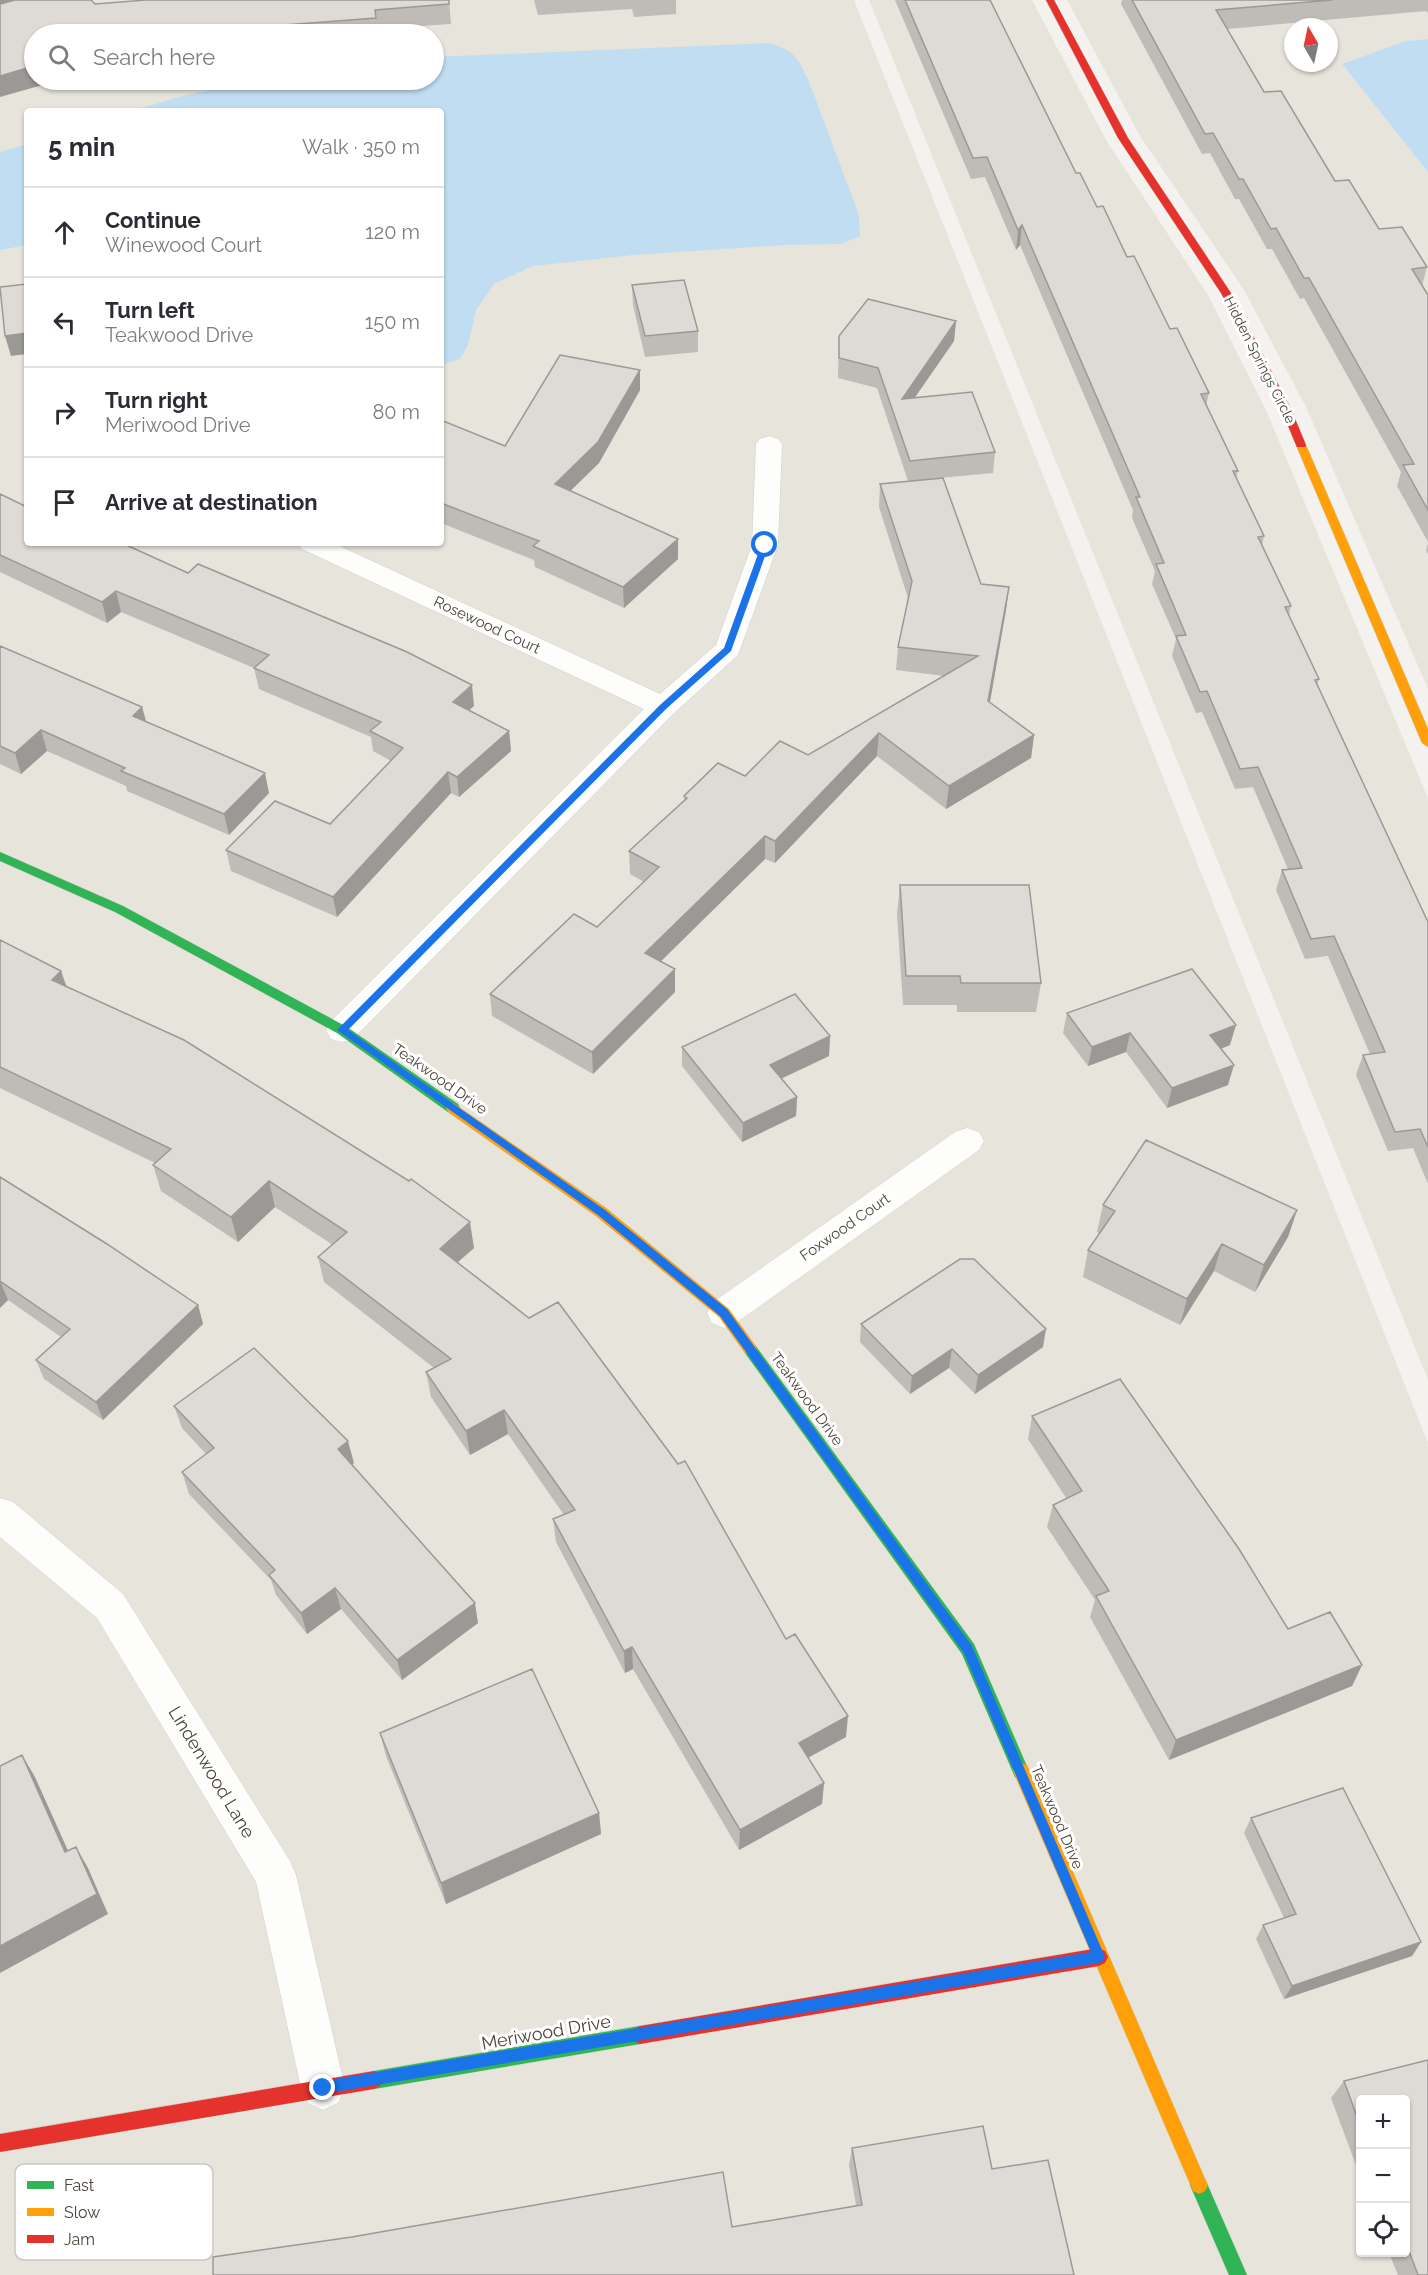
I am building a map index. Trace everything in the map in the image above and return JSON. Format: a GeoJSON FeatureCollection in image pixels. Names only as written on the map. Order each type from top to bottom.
{"type":"FeatureCollection","features":[{"type":"Feature","properties":{"kind":"street","name":"Hidden Springs Circle"},"geometry":{"type":"LineString","coordinates":[[1050,0],[1123,138],[1226,293],[1286,409],[1428,743]]}},
{"type":"Feature","properties":{"kind":"street"},"geometry":{"type":"LineString","coordinates":[[342,1030],[663,707],[728,649],[765,545],[769,444]]}},
{"type":"Feature","properties":{"kind":"street","name":"Rosewood Court"},"geometry":{"type":"LineString","coordinates":[[317,546],[663,707]]}},
{"type":"Feature","properties":{"kind":"street","name":"Teakwood Drive"},"geometry":{"type":"LineString","coordinates":[[0,856],[119,909],[342,1030],[601,1212],[724,1312],[968,1649],[1238,2275]]}},
{"type":"Feature","properties":{"kind":"street","name":"Foxwood Court"},"geometry":{"type":"LineString","coordinates":[[724,1312],[967,1141]]}},
{"type":"Feature","properties":{"kind":"street","name":"Lindenwood Lane"},"geometry":{"type":"LineString","coordinates":[[0,1514],[110,1606],[275,1875],[323,2088]]}},
{"type":"Feature","properties":{"kind":"street","name":"Meriwood Drive"},"geometry":{"type":"LineString","coordinates":[[0,2143],[1099,1957]]}},
{"type":"Feature","properties":{"kind":"shaded area"},"geometry":{"type":"Polygon","coordinates":[[[0,0],[854,0],[1428,1443],[1428,2275],[0,2275],[0,0]]]}},
{"type":"Feature","properties":{"kind":"shaded area"},"geometry":{"type":"Polygon","coordinates":[[[869,0],[1032,0],[1106,140],[1208,295],[1266,410],[1428,798],[1428,1380],[869,0]]]}},
{"type":"Feature","properties":{"kind":"shaded area"},"geometry":{"type":"Polygon","coordinates":[[[1067,0],[1428,0],[1428,39],[1405,41],[1342,64],[1428,172],[1428,689],[1306,407],[1244,290],[1140,136],[1067,0]]]}},
{"type":"Feature","properties":{"kind":"water"},"geometry":{"type":"Polygon","coordinates":[[[1428,39],[1428,172],[1342,64],[1405,41],[1428,39]]]}},
{"type":"Feature","properties":{"kind":"water"},"geometry":{"type":"Polygon","coordinates":[[[768,43],[783,48],[793,55],[808,79],[859,215],[860,236],[841,244],[784,245],[633,255],[533,266],[494,284],[476,310],[468,345],[460,359],[444,364],[444,108],[143,108],[209,90],[444,90],[444,57],[768,43]]]}},
{"type":"Feature","properties":{"kind":"water"},"geometry":{"type":"Polygon","coordinates":[[[24,145],[24,246],[0,250],[0,152],[24,145]]]}},
{"type":"Feature","properties":{"kind":"building"},"geometry":{"type":"Polygon","coordinates":[[[15,0],[91,0],[95,4],[146,0],[449,0],[449,4],[375,10],[376,18],[297,24],[24,24],[24,69],[0,76],[0,4],[15,0]]]}},
{"type":"Feature","properties":{"kind":"building"},"geometry":{"type":"Polygon","coordinates":[[[905,0],[990,0],[1076,173],[1080,173],[1097,207],[1103,206],[1127,257],[1134,256],[1170,329],[1177,328],[1209,393],[1201,394],[1238,471],[1233,471],[1264,536],[1258,537],[1291,606],[1285,607],[1319,679],[1315,680],[1428,922],[1428,1147],[1420,1129],[1395,1132],[1363,1055],[1385,1052],[1334,936],[1311,939],[1282,870],[1302,868],[1258,767],[1240,769],[1207,691],[1200,692],[1176,636],[1186,635],[1156,564],[1164,563],[1136,497],[1140,497],[1022,225],[1018,230],[987,157],[973,158],[905,0]]]}},
{"type":"Feature","properties":{"kind":"building"},"geometry":{"type":"Polygon","coordinates":[[[1132,0],[1332,0],[1216,10],[1264,92],[1281,91],[1335,181],[1349,180],[1379,229],[1402,227],[1427,267],[1412,269],[1428,295],[1428,510],[1403,465],[1414,464],[1309,278],[1304,278],[1276,228],[1271,229],[1243,179],[1239,179],[1213,133],[1205,134],[1132,0]]]}},
{"type":"Feature","properties":{"kind":"building"},"geometry":{"type":"Polygon","coordinates":[[[684,280],[698,331],[645,336],[632,285],[684,280]]]}},
{"type":"Feature","properties":{"kind":"building"},"geometry":{"type":"Polygon","coordinates":[[[24,284],[24,333],[5,336],[0,287],[24,284]]]}},
{"type":"Feature","properties":{"kind":"building"},"geometry":{"type":"Polygon","coordinates":[[[868,299],[956,321],[902,399],[972,392],[995,452],[910,461],[878,368],[839,358],[839,336],[868,299]]]}},
{"type":"Feature","properties":{"kind":"building"},"geometry":{"type":"Polygon","coordinates":[[[560,355],[640,370],[598,442],[555,484],[678,539],[623,587],[533,546],[539,541],[444,504],[444,421],[505,446],[560,355]]]}},
{"type":"Feature","properties":{"kind":"building"},"geometry":{"type":"Polygon","coordinates":[[[943,478],[981,584],[1009,587],[988,701],[1034,735],[949,786],[879,733],[775,841],[765,836],[645,953],[675,969],[592,1052],[490,994],[574,914],[597,927],[659,867],[629,851],[687,798],[684,796],[718,763],[745,776],[780,741],[808,755],[978,656],[898,647],[912,581],[880,484],[943,478]]]}},
{"type":"Feature","properties":{"kind":"building"},"geometry":{"type":"Polygon","coordinates":[[[0,494],[24,506],[24,546],[129,546],[188,573],[198,564],[407,652],[472,685],[453,702],[509,731],[457,777],[448,772],[333,897],[226,850],[275,801],[330,824],[403,748],[370,731],[381,722],[254,668],[269,655],[116,591],[102,602],[0,555],[0,494]]]}},
{"type":"Feature","properties":{"kind":"building"},"geometry":{"type":"Polygon","coordinates":[[[0,646],[142,707],[133,716],[265,773],[224,814],[121,771],[125,768],[41,730],[15,753],[0,746],[0,646]]]}},
{"type":"Feature","properties":{"kind":"building"},"geometry":{"type":"Polygon","coordinates":[[[900,885],[1029,885],[1041,983],[961,983],[960,976],[906,976],[900,885]]]}},
{"type":"Feature","properties":{"kind":"building"},"geometry":{"type":"Polygon","coordinates":[[[0,940],[61,971],[52,980],[184,1040],[409,1181],[411,1179],[470,1222],[440,1249],[529,1318],[558,1302],[678,1464],[685,1461],[786,1639],[795,1634],[848,1716],[799,1743],[824,1783],[740,1830],[632,1647],[624,1651],[553,1519],[575,1510],[504,1410],[466,1431],[426,1372],[451,1359],[318,1257],[347,1232],[269,1181],[231,1217],[153,1165],[171,1149],[0,1067],[0,940]]]}},
{"type":"Feature","properties":{"kind":"building"},"geometry":{"type":"Polygon","coordinates":[[[1192,969],[1236,1025],[1210,1035],[1234,1065],[1172,1088],[1130,1033],[1092,1047],[1067,1013],[1192,969]]]}},
{"type":"Feature","properties":{"kind":"building"},"geometry":{"type":"Polygon","coordinates":[[[795,994],[830,1036],[770,1065],[797,1097],[743,1123],[682,1047],[795,994]]]}},
{"type":"Feature","properties":{"kind":"building"},"geometry":{"type":"Polygon","coordinates":[[[1146,1140],[1297,1210],[1264,1265],[1222,1244],[1187,1299],[1088,1250],[1115,1211],[1103,1205],[1146,1140]]]}},
{"type":"Feature","properties":{"kind":"building"},"geometry":{"type":"Polygon","coordinates":[[[0,1177],[107,1244],[198,1305],[96,1402],[36,1360],[70,1329],[0,1281],[0,1177]]]}},
{"type":"Feature","properties":{"kind":"building"},"geometry":{"type":"Polygon","coordinates":[[[960,1259],[974,1259],[1046,1329],[978,1375],[952,1349],[912,1376],[861,1324],[960,1259]]]}},
{"type":"Feature","properties":{"kind":"building"},"geometry":{"type":"Polygon","coordinates":[[[254,1348],[348,1441],[338,1449],[475,1603],[397,1660],[335,1588],[301,1613],[269,1575],[275,1570],[182,1472],[214,1448],[174,1406],[254,1348]]]}},
{"type":"Feature","properties":{"kind":"building"},"geometry":{"type":"Polygon","coordinates":[[[1120,1379],[1239,1549],[1288,1629],[1330,1612],[1362,1665],[1176,1740],[1096,1596],[1109,1591],[1053,1505],[1082,1491],[1032,1416],[1120,1379]]]}},
{"type":"Feature","properties":{"kind":"building"},"geometry":{"type":"Polygon","coordinates":[[[532,1669],[599,1813],[441,1883],[380,1733],[532,1669]]]}},
{"type":"Feature","properties":{"kind":"building"},"geometry":{"type":"Polygon","coordinates":[[[22,1755],[65,1852],[76,1847],[97,1894],[0,1946],[0,1766],[22,1755]]]}},
{"type":"Feature","properties":{"kind":"building"},"geometry":{"type":"Polygon","coordinates":[[[1343,1788],[1421,1942],[1292,1986],[1263,1925],[1296,1914],[1251,1818],[1343,1788]]]}},
{"type":"Feature","properties":{"kind":"building"},"geometry":{"type":"Polygon","coordinates":[[[1428,2060],[1428,2275],[1418,2275],[1410,2254],[1410,2095],[1356,2095],[1356,2114],[1344,2081],[1428,2060]]]}},
{"type":"Feature","properties":{"kind":"building"},"geometry":{"type":"Polygon","coordinates":[[[983,2126],[992,2169],[1048,2160],[1074,2275],[213,2275],[213,2257],[352,2237],[723,2172],[732,2227],[862,2205],[852,2148],[983,2126]]]}},
{"type":"Feature","properties":{"kind":"traffic: fast"},"geometry":{"type":"LineString","coordinates":[[0,856],[119,909],[342,1030],[453,1108]]}},
{"type":"Feature","properties":{"kind":"traffic: fast"},"geometry":{"type":"LineString","coordinates":[[750,1349],[968,1649],[1021,1771]]}},
{"type":"Feature","properties":{"kind":"traffic: fast"},"geometry":{"type":"LineString","coordinates":[[374,2080],[640,2035]]}},
{"type":"Feature","properties":{"kind":"traffic: fast"},"geometry":{"type":"LineString","coordinates":[[1199,2185],[1238,2275]]}},
{"type":"Feature","properties":{"kind":"traffic: slow"},"geometry":{"type":"LineString","coordinates":[[1301,445],[1428,743]]}},
{"type":"Feature","properties":{"kind":"traffic: slow"},"geometry":{"type":"LineString","coordinates":[[453,1108],[601,1212],[724,1313],[750,1349]]}},
{"type":"Feature","properties":{"kind":"traffic: slow"},"geometry":{"type":"LineString","coordinates":[[1021,1771],[1199,2185]]}},
{"type":"Feature","properties":{"kind":"traffic: jam"},"geometry":{"type":"LineString","coordinates":[[1050,0],[1123,138],[1226,293],[1286,409],[1301,445]]}},
{"type":"Feature","properties":{"kind":"traffic: jam"},"geometry":{"type":"LineString","coordinates":[[640,2035],[1099,1957]]}},
{"type":"Feature","properties":{"kind":"traffic: jam"},"geometry":{"type":"LineString","coordinates":[[0,2143],[374,2080]]}},
{"type":"Feature","properties":{"kind":"route"},"geometry":{"type":"LineString","coordinates":[[323,2088],[1099,1957],[968,1649],[724,1312],[601,1212],[342,1030],[663,707],[728,649],[765,545]]}}]}
